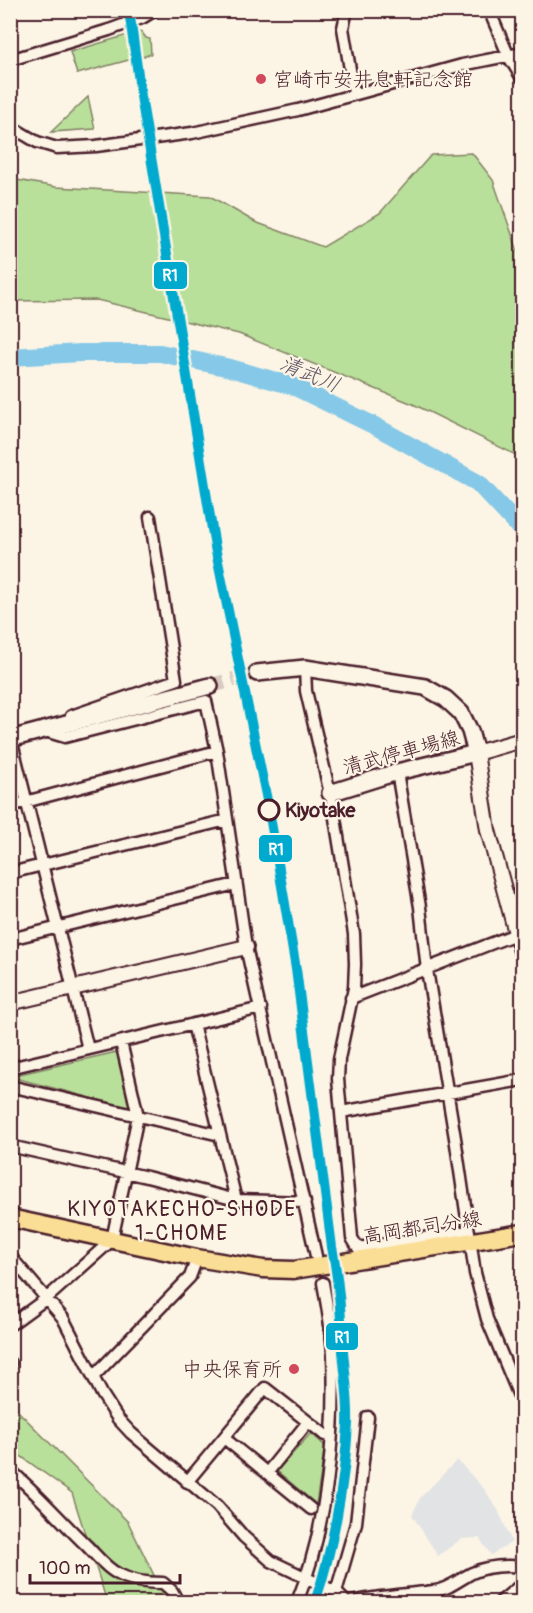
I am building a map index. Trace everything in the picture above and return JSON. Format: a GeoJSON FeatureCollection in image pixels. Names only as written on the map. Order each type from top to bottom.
{"type":"FeatureCollection","features":[{"type":"Feature","properties":{"kind":"main road","name":"清武停車場線"},"geometry":{"type":"LineString","coordinates":[[256,673],[305,668],[424,687],[446,699],[461,713],[470,731],[476,753],[397,772],[330,793]]}},
{"type":"Feature","properties":{"kind":"main road"},"geometry":{"type":"LineString","coordinates":[[11,739],[210,686]]}},
{"type":"Feature","properties":{"kind":"main road","name":"高岡都司分線"},"geometry":{"type":"LineString","coordinates":[[10,1218],[197,1258],[263,1269],[294,1270],[469,1236],[522,1233]]}},
{"type":"Feature","properties":{"kind":"street"},"geometry":{"type":"LineString","coordinates":[[10,60],[109,30],[142,18],[155,10]]}},
{"type":"Feature","properties":{"kind":"street"},"geometry":{"type":"LineString","coordinates":[[347,10],[343,28],[354,93]]}},
{"type":"Feature","properties":{"kind":"street"},"geometry":{"type":"LineString","coordinates":[[489,10],[509,57],[522,78]]}},
{"type":"Feature","properties":{"kind":"street"},"geometry":{"type":"LineString","coordinates":[[10,126],[45,146],[57,148],[96,146],[192,133],[297,110],[462,65],[522,53]]}},
{"type":"Feature","properties":{"kind":"street"},"geometry":{"type":"LineString","coordinates":[[45,730],[66,718],[176,680],[150,517]]}},
{"type":"Feature","properties":{"kind":"street"},"geometry":{"type":"LineString","coordinates":[[305,668],[306,691],[330,793],[354,934],[356,964],[339,1059],[344,1160],[352,1238],[358,1248],[469,1236]]}},
{"type":"Feature","properties":{"kind":"street"},"geometry":{"type":"LineString","coordinates":[[45,730],[65,737],[206,701],[217,751],[246,947],[316,1256]]}},
{"type":"Feature","properties":{"kind":"street"},"geometry":{"type":"LineString","coordinates":[[11,739],[88,1049]]}},
{"type":"Feature","properties":{"kind":"street"},"geometry":{"type":"LineString","coordinates":[[522,740],[476,753],[488,830],[520,933],[522,955]]}},
{"type":"Feature","properties":{"kind":"street"},"geometry":{"type":"LineString","coordinates":[[10,806],[217,751]]}},
{"type":"Feature","properties":{"kind":"street"},"geometry":{"type":"LineString","coordinates":[[397,772],[480,1299],[522,1403]]}},
{"type":"Feature","properties":{"kind":"street"},"geometry":{"type":"LineString","coordinates":[[10,873],[227,820]]}},
{"type":"Feature","properties":{"kind":"street"},"geometry":{"type":"LineString","coordinates":[[10,939],[236,884]]}},
{"type":"Feature","properties":{"kind":"street"},"geometry":{"type":"LineString","coordinates":[[351,998],[520,933]]}},
{"type":"Feature","properties":{"kind":"street"},"geometry":{"type":"LineString","coordinates":[[10,1003],[246,947]]}},
{"type":"Feature","properties":{"kind":"street"},"geometry":{"type":"LineString","coordinates":[[10,1068],[261,1008]]}},
{"type":"Feature","properties":{"kind":"street"},"geometry":{"type":"LineString","coordinates":[[193,1024],[236,1200]]}},
{"type":"Feature","properties":{"kind":"street"},"geometry":{"type":"LineString","coordinates":[[10,1324],[47,1298],[112,1240],[138,1116],[121,1042]]}},
{"type":"Feature","properties":{"kind":"street"},"geometry":{"type":"LineString","coordinates":[[341,1112],[522,1080]]}},
{"type":"Feature","properties":{"kind":"street"},"geometry":{"type":"LineString","coordinates":[[10,1086],[220,1135]]}},
{"type":"Feature","properties":{"kind":"street"},"geometry":{"type":"LineString","coordinates":[[10,1146],[236,1200],[305,1202]]}},
{"type":"Feature","properties":{"kind":"street"},"geometry":{"type":"LineString","coordinates":[[10,1256],[63,1318],[118,1419],[131,1433],[217,1506],[244,1537],[271,1561],[336,1592],[346,1602]]}},
{"type":"Feature","properties":{"kind":"street"},"geometry":{"type":"LineString","coordinates":[[94,1376],[190,1277],[197,1258]]}},
{"type":"Feature","properties":{"kind":"street"},"geometry":{"type":"LineString","coordinates":[[297,1602],[306,1579],[320,1517],[333,1441],[333,1353],[323,1282]]}},
{"type":"Feature","properties":{"kind":"street"},"geometry":{"type":"LineString","coordinates":[[187,1482],[265,1388],[325,1435]]}},
{"type":"Feature","properties":{"kind":"street"},"geometry":{"type":"LineString","coordinates":[[336,1592],[356,1522],[368,1417]]}},
{"type":"Feature","properties":{"kind":"street"},"geometry":{"type":"LineString","coordinates":[[267,1473],[308,1422]]}},
{"type":"Feature","properties":{"kind":"street"},"geometry":{"type":"LineString","coordinates":[[224,1438],[311,1509]]}},
{"type":"Feature","properties":{"kind":"street"},"geometry":{"type":"LineString","coordinates":[[10,1470],[32,1488],[49,1509],[98,1558],[118,1574],[147,1583],[163,1583],[172,1591],[178,1602]]}},
{"type":"Feature","properties":{"kind":"street"},"geometry":{"type":"LineString","coordinates":[[351,1602],[436,1591],[492,1566],[522,1567]]}},
{"type":"Feature","properties":{"kind":"street"},"geometry":{"type":"LineString","coordinates":[[500,1602],[522,1584]]}},
{"type":"Feature","properties":{"kind":"shaded area"},"geometry":{"type":"Polygon","coordinates":[[[457,1460],[485,1490],[498,1510],[512,1542],[491,1555],[479,1538],[461,1539],[438,1556],[412,1515],[420,1498],[457,1460]]]}},
{"type":"Feature","properties":{"kind":"green space"},"geometry":{"type":"Polygon","coordinates":[[[141,31],[146,38],[150,39],[151,54],[77,74],[70,52],[141,31]]]}},
{"type":"Feature","properties":{"kind":"green space"},"geometry":{"type":"Polygon","coordinates":[[[88,97],[95,129],[51,132],[88,97]]]}},
{"type":"Feature","properties":{"kind":"green space"},"geometry":{"type":"Polygon","coordinates":[[[472,153],[493,180],[522,263],[522,458],[413,404],[239,334],[97,300],[11,301],[11,179],[56,187],[210,196],[255,222],[323,247],[380,213],[431,155],[472,153]]]}},
{"type":"Feature","properties":{"kind":"green space"},"geometry":{"type":"Polygon","coordinates":[[[117,1052],[130,1108],[11,1077],[11,1076],[117,1052]]]}},
{"type":"Feature","properties":{"kind":"green space"},"geometry":{"type":"Polygon","coordinates":[[[10,1403],[128,1522],[167,1602],[107,1602],[72,1493],[11,1449],[10,1403]]]}},
{"type":"Feature","properties":{"kind":"green space"},"geometry":{"type":"Polygon","coordinates":[[[311,1433],[325,1446],[316,1504],[277,1471],[311,1433]]]}},
{"type":"Feature","properties":{"kind":"waterway","name":"清武川"},"geometry":{"type":"LineString","coordinates":[[10,357],[81,353],[160,353],[230,368],[293,386],[375,426],[478,483],[522,530]]}},
{"type":"Feature","properties":{"kind":"tunnel"},"geometry":{"type":"LineString","coordinates":[[210,686],[257,673]]}},
{"type":"Feature","properties":{"kind":"transit line","name":"R1"},"geometry":{"type":"LineString","coordinates":[[129,10],[215,547],[269,810],[296,969],[338,1286],[348,1424],[341,1491],[333,1538],[315,1602]]}},
{"type":"Feature","properties":{"kind":"place","name":"宮崎市安井息軒記念館"},"geometry":{"type":"Point","coordinates":[261,79]}},
{"type":"Feature","properties":{"kind":"place","name":"Kiyotake"},"geometry":{"type":"Point","coordinates":[269,810]}},
{"type":"Feature","properties":{"kind":"place","name":"中央保育所"},"geometry":{"type":"Point","coordinates":[294,1369]}},
{"type":"Feature","properties":{"kind":"district","name":"KIYOTAKECHO-SHODE 1-CHOME"},"geometry":{"type":"Point","coordinates":[182,1221]}}]}
